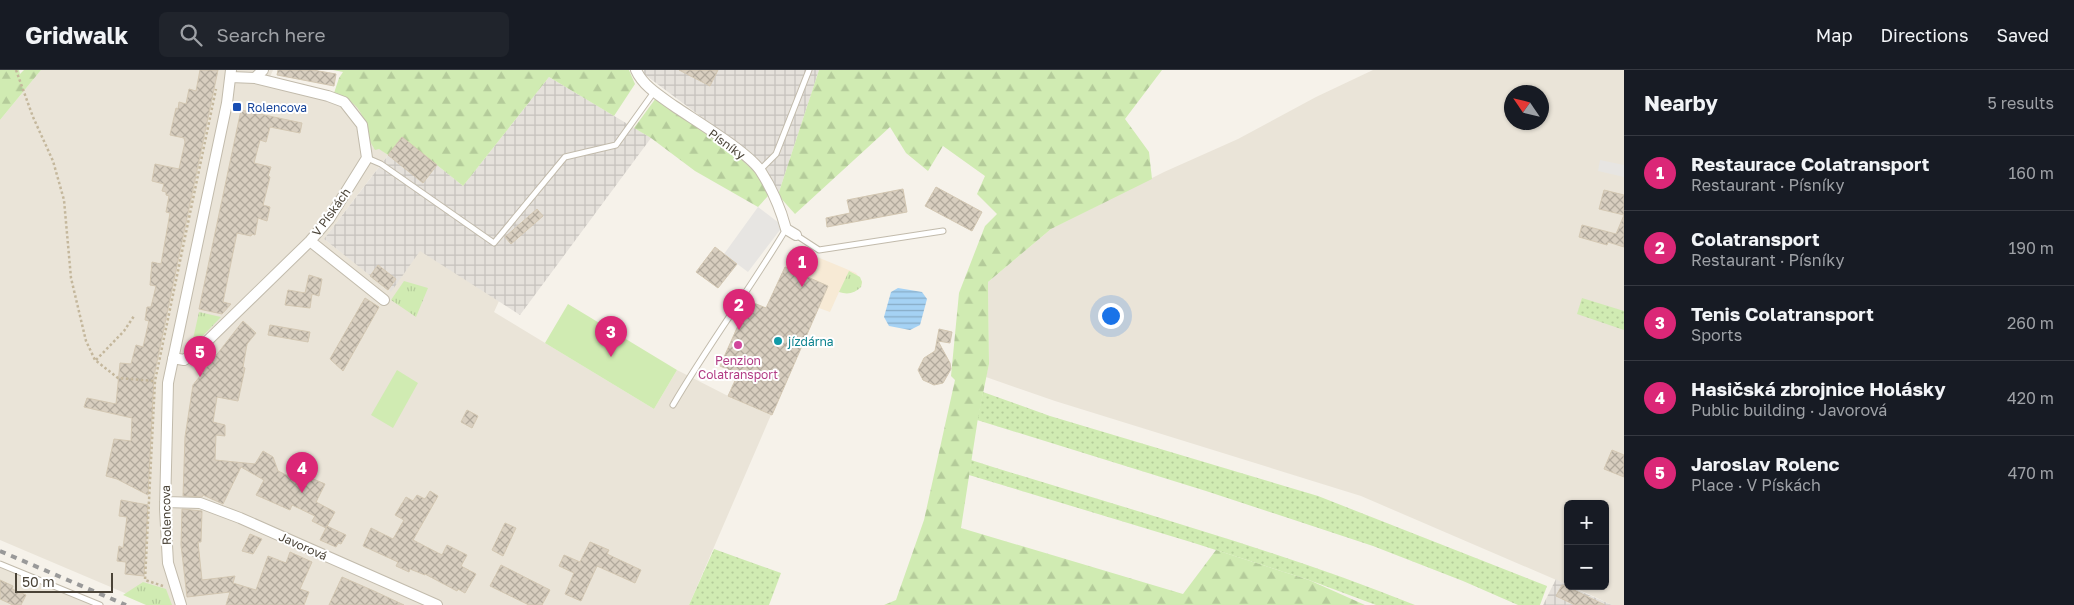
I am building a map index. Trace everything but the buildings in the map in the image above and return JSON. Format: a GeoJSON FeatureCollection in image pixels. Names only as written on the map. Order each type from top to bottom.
{"type":"FeatureCollection","features":[{"type":"Feature","properties":{"kind":"street","name":"Písníky"},"geometry":{"type":"LineString","coordinates":[[636,70],[639,77],[654,92],[745,156],[759,170],[782,214],[786,230]]}},
{"type":"Feature","properties":{"kind":"street"},"geometry":{"type":"LineString","coordinates":[[231,73],[259,74],[344,102],[362,125],[367,158]]}},
{"type":"Feature","properties":{"kind":"street","name":"Rolencova"},"geometry":{"type":"LineString","coordinates":[[181,605],[168,563],[165,502],[168,383],[227,103],[231,73]]}},
{"type":"Feature","properties":{"kind":"street","name":"V Pískách"},"geometry":{"type":"LineString","coordinates":[[173,358],[184,360],[196,352],[310,241],[329,218],[367,158]]}},
{"type":"Feature","properties":{"kind":"street"},"geometry":{"type":"LineString","coordinates":[[786,230],[796,235]]}},
{"type":"Feature","properties":{"kind":"street"},"geometry":{"type":"LineString","coordinates":[[310,241],[384,300]]}},
{"type":"Feature","properties":{"kind":"street","name":"Javorová"},"geometry":{"type":"LineString","coordinates":[[165,502],[200,503],[240,518],[437,605]]}},
{"type":"Feature","properties":{"kind":"lane"},"geometry":{"type":"LineString","coordinates":[[759,170],[776,154],[809,70]]}},
{"type":"Feature","properties":{"kind":"lane"},"geometry":{"type":"LineString","coordinates":[[367,158],[381,164],[494,243],[566,157],[616,145],[654,92]]}},
{"type":"Feature","properties":{"kind":"lane"},"geometry":{"type":"LineString","coordinates":[[673,405],[697,364],[759,274],[786,230]]}},
{"type":"Feature","properties":{"kind":"lane"},"geometry":{"type":"LineString","coordinates":[[796,235],[819,250],[942,231]]}},
{"type":"Feature","properties":{"kind":"lane"},"geometry":{"type":"LineString","coordinates":[[0,564],[100,605]]}},
{"type":"Feature","properties":{"kind":"path"},"geometry":{"type":"LineString","coordinates":[[16,70],[33,118],[53,161],[64,200],[71,278],[84,333],[95,360],[118,378],[168,383]]}},
{"type":"Feature","properties":{"kind":"path"},"geometry":{"type":"LineString","coordinates":[[95,360],[124,331],[134,316]]}},
{"type":"Feature","properties":{"kind":"shaded area"},"geometry":{"type":"Polygon","coordinates":[[[41,70],[273,70],[270,77],[346,98],[357,105],[363,113],[373,148],[379,148],[388,155],[324,239],[391,291],[420,250],[499,301],[494,312],[654,409],[677,370],[771,415],[689,605],[153,605],[0,540],[0,120],[41,70]]]}},
{"type":"Feature","properties":{"kind":"shaded area"},"geometry":{"type":"Polygon","coordinates":[[[644,70],[819,70],[778,195],[759,160],[644,74],[644,70]]]}},
{"type":"Feature","properties":{"kind":"shaded area"},"geometry":{"type":"Polygon","coordinates":[[[1373,70],[1624,70],[1624,605],[1612,605],[1580,590],[1609,590],[1609,500],[1564,500],[1564,583],[1361,496],[1055,401],[986,377],[989,364],[988,282],[1051,229],[1164,172],[1238,139],[1316,97],[1373,70]]]}},
{"type":"Feature","properties":{"kind":"shaded area"},"geometry":{"type":"Polygon","coordinates":[[[549,77],[651,138],[520,315],[420,251],[391,292],[324,239],[402,137],[463,186],[549,77]]]}},
{"type":"Feature","properties":{"kind":"shaded area"},"geometry":{"type":"Polygon","coordinates":[[[1600,160],[1624,165],[1624,177],[1598,171],[1600,160]]]}},
{"type":"Feature","properties":{"kind":"shaded area"},"geometry":{"type":"Polygon","coordinates":[[[758,207],[783,226],[748,272],[724,254],[758,207]]]}},
{"type":"Feature","properties":{"kind":"shaded area"},"geometry":{"type":"Polygon","coordinates":[[[793,247],[856,273],[862,282],[861,287],[849,293],[839,292],[830,312],[819,308],[828,286],[785,267],[793,247]]]}},
{"type":"Feature","properties":{"kind":"shaded area"},"geometry":{"type":"Polygon","coordinates":[[[0,563],[98,605],[0,605],[0,563]]]}},
{"type":"Feature","properties":{"kind":"shaded area"},"geometry":{"type":"Polygon","coordinates":[[[1556,579],[1564,584],[1564,590],[1577,590],[1612,605],[1543,605],[1556,579]]]}},
{"type":"Feature","properties":{"kind":"green space"},"geometry":{"type":"Polygon","coordinates":[[[0,70],[19,70],[20,74],[24,70],[41,70],[0,120],[0,70]]]}},
{"type":"Feature","properties":{"kind":"green space"},"geometry":{"type":"Polygon","coordinates":[[[333,70],[629,70],[635,84],[614,116],[549,77],[463,186],[402,137],[388,155],[379,149],[375,150],[360,111],[346,99],[334,93],[343,72],[333,70]]]}},
{"type":"Feature","properties":{"kind":"green space"},"geometry":{"type":"Polygon","coordinates":[[[819,70],[1162,70],[1125,119],[1149,152],[1152,179],[1051,229],[988,282],[989,364],[978,418],[961,528],[1183,594],[1216,550],[1309,580],[1365,605],[884,605],[896,600],[924,520],[955,380],[951,376],[959,293],[985,226],[997,214],[977,194],[985,176],[943,146],[928,171],[906,153],[890,127],[795,214],[778,195],[819,70]]]}},
{"type":"Feature","properties":{"kind":"green space"},"geometry":{"type":"Polygon","coordinates":[[[656,98],[740,158],[760,177],[768,196],[758,207],[695,171],[651,138],[634,128],[656,98]]]}},
{"type":"Feature","properties":{"kind":"green space"},"geometry":{"type":"Polygon","coordinates":[[[849,271],[860,277],[861,287],[851,293],[839,292],[849,271]]]}},
{"type":"Feature","properties":{"kind":"green space"},"geometry":{"type":"Polygon","coordinates":[[[404,281],[428,288],[416,317],[391,300],[404,281]]]}},
{"type":"Feature","properties":{"kind":"green space"},"geometry":{"type":"Polygon","coordinates":[[[1582,298],[1624,311],[1624,330],[1577,314],[1582,298]]]}},
{"type":"Feature","properties":{"kind":"green space"},"geometry":{"type":"Polygon","coordinates":[[[568,304],[677,370],[654,409],[545,343],[568,304]]]}},
{"type":"Feature","properties":{"kind":"green space"},"geometry":{"type":"Polygon","coordinates":[[[199,312],[221,317],[191,348],[199,312]]]}},
{"type":"Feature","properties":{"kind":"green space"},"geometry":{"type":"Polygon","coordinates":[[[397,370],[418,383],[393,428],[371,415],[397,370]]]}},
{"type":"Feature","properties":{"kind":"green space"},"geometry":{"type":"Polygon","coordinates":[[[983,392],[1050,416],[1318,496],[1547,586],[1540,605],[1518,605],[1463,581],[1373,546],[1206,491],[977,420],[983,392]]]}},
{"type":"Feature","properties":{"kind":"green space"},"geometry":{"type":"Polygon","coordinates":[[[971,460],[1250,546],[1305,564],[1415,605],[1376,605],[1309,580],[1194,543],[969,475],[971,460]]]}},
{"type":"Feature","properties":{"kind":"green space"},"geometry":{"type":"Polygon","coordinates":[[[714,549],[781,573],[769,605],[689,605],[714,549]]]}},
{"type":"Feature","properties":{"kind":"green space"},"geometry":{"type":"Polygon","coordinates":[[[143,582],[166,589],[172,605],[146,605],[123,595],[143,582]]]}},
{"type":"Feature","properties":{"kind":"water"},"geometry":{"type":"Polygon","coordinates":[[[898,288],[922,292],[927,299],[920,325],[910,330],[889,326],[884,317],[891,292],[898,288]]]}},
{"type":"Feature","properties":{"kind":"railway"},"geometry":{"type":"LineString","coordinates":[[0,551],[126,605]]}},
{"type":"Feature","properties":{"kind":"place","name":"Rolencova"},"geometry":{"type":"Point","coordinates":[237,107]}},
{"type":"Feature","properties":{"kind":"place","name":"Restaurace Colatransport"},"geometry":{"type":"Point","coordinates":[802,287]}},
{"type":"Feature","properties":{"kind":"place","name":"Colatransport"},"geometry":{"type":"Point","coordinates":[739,330]}},
{"type":"Feature","properties":{"kind":"place","name":"jízdárna"},"geometry":{"type":"Point","coordinates":[778,341]}},
{"type":"Feature","properties":{"kind":"place","name":"Penzion Colatransport"},"geometry":{"type":"Point","coordinates":[738,345]}},
{"type":"Feature","properties":{"kind":"place","name":"Tenis Colatransport"},"geometry":{"type":"Point","coordinates":[611,357]}},
{"type":"Feature","properties":{"kind":"place","name":"Jaroslav Rolenc"},"geometry":{"type":"Point","coordinates":[200,377]}},
{"type":"Feature","properties":{"kind":"place","name":"Hasičská zbrojnice Holásky"},"geometry":{"type":"Point","coordinates":[302,493]}}]}
